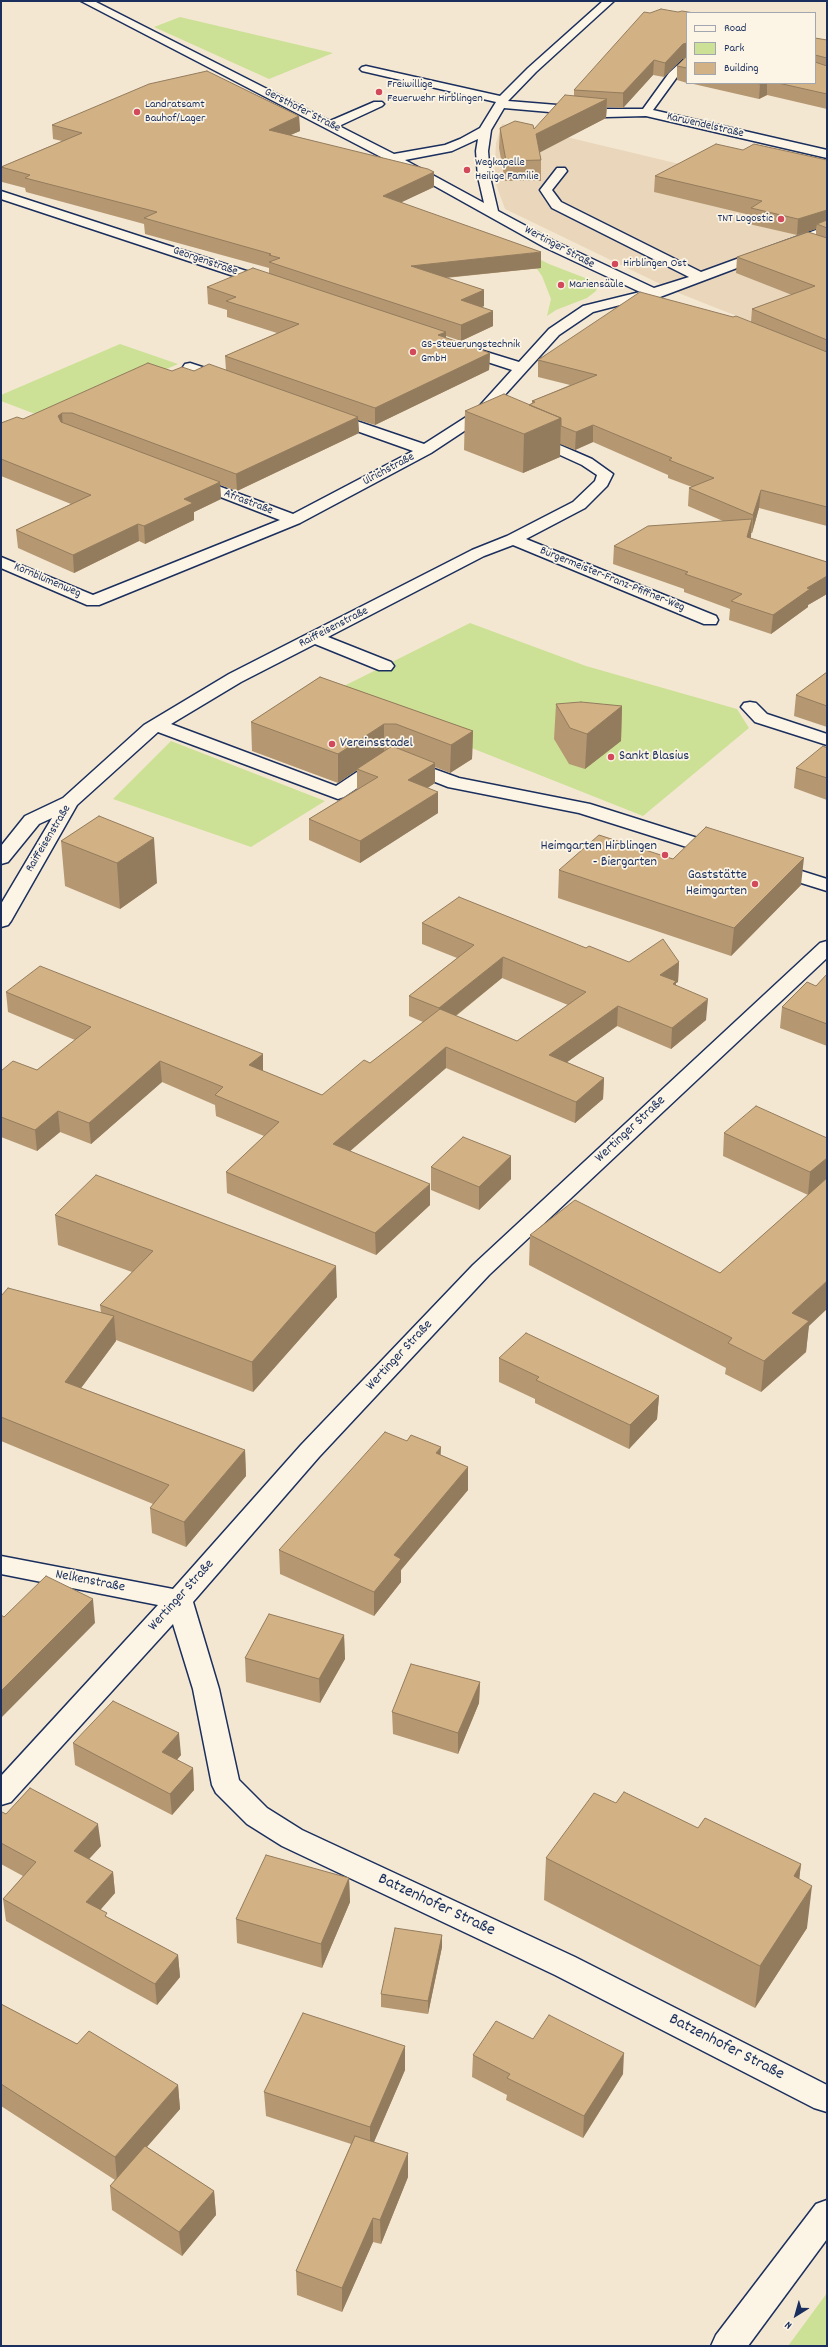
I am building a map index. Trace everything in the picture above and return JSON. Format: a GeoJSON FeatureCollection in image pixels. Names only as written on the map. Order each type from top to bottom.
{"type":"FeatureCollection","features":[{"type":"Feature","properties":{"kind":"street","name":"Gersthofer Straße"},"geometry":{"type":"LineString","coordinates":[[86,1],[442,184]]}},
{"type":"Feature","properties":{"kind":"street"},"geometry":{"type":"LineString","coordinates":[[492,211],[484,177],[482,151],[485,130],[502,102],[532,70],[609,1]]}},
{"type":"Feature","properties":{"kind":"street","name":"Karwendelstraße"},"geometry":{"type":"LineString","coordinates":[[686,63],[673,75],[646,112],[827,154]]}},
{"type":"Feature","properties":{"kind":"street"},"geometry":{"type":"LineString","coordinates":[[366,69],[502,102],[606,113],[646,112]]}},
{"type":"Feature","properties":{"kind":"street"},"geometry":{"type":"LineString","coordinates":[[330,126],[378,104]]}},
{"type":"Feature","properties":{"kind":"street"},"geometry":{"type":"LineString","coordinates":[[393,158],[448,148],[464,142],[485,130]]}},
{"type":"Feature","properties":{"kind":"street"},"geometry":{"type":"LineString","coordinates":[[470,156],[482,151]]}},
{"type":"Feature","properties":{"kind":"street"},"geometry":{"type":"LineString","coordinates":[[410,167],[433,164]]}},
{"type":"Feature","properties":{"kind":"street"},"geometry":{"type":"LineString","coordinates":[[561,171],[546,190],[556,205],[700,277]]}},
{"type":"Feature","properties":{"kind":"street","name":"Wertinger Straße"},"geometry":{"type":"LineString","coordinates":[[442,184],[549,244],[650,292],[673,301]]}},
{"type":"Feature","properties":{"kind":"street","name":"Georgenstraße"},"geometry":{"type":"LineString","coordinates":[[1,195],[285,289]]}},
{"type":"Feature","properties":{"kind":"street","name":"Ulrichstraße"},"geometry":{"type":"LineString","coordinates":[[93,601],[294,520],[486,418],[522,368],[554,332],[576,316],[604,304],[679,286],[827,230]]}},
{"type":"Feature","properties":{"kind":"street"},"geometry":{"type":"LineString","coordinates":[[799,240],[820,248]]}},
{"type":"Feature","properties":{"kind":"street"},"geometry":{"type":"LineString","coordinates":[[449,344],[522,368]]}},
{"type":"Feature","properties":{"kind":"street"},"geometry":{"type":"LineString","coordinates":[[190,367],[242,384]]}},
{"type":"Feature","properties":{"kind":"street"},"geometry":{"type":"LineString","coordinates":[[318,412],[426,450]]}},
{"type":"Feature","properties":{"kind":"street","name":"Raiffeisenstraße"},"geometry":{"type":"LineString","coordinates":[[1,921],[70,802],[157,725],[235,678],[316,638],[478,553],[513,539],[579,505],[602,483],[605,474],[587,462],[515,430]]}},
{"type":"Feature","properties":{"kind":"street","name":"Afrastraße"},"geometry":{"type":"LineString","coordinates":[[179,476],[294,520]]}},
{"type":"Feature","properties":{"kind":"street","name":"Bürgermeister-Franz-Pfiffner-Weg"},"geometry":{"type":"LineString","coordinates":[[513,539],[710,620]]}},
{"type":"Feature","properties":{"kind":"street","name":"Kornblumenweg"},"geometry":{"type":"LineString","coordinates":[[1,562],[93,601]]}},
{"type":"Feature","properties":{"kind":"street"},"geometry":{"type":"LineString","coordinates":[[316,638],[385,666]]}},
{"type":"Feature","properties":{"kind":"street"},"geometry":{"type":"LineString","coordinates":[[750,707],[761,718],[827,740]]}},
{"type":"Feature","properties":{"kind":"street"},"geometry":{"type":"LineString","coordinates":[[157,725],[338,793],[390,758],[454,783],[583,808],[737,857]]}},
{"type":"Feature","properties":{"kind":"street"},"geometry":{"type":"LineString","coordinates":[[1,858],[32,820],[70,802]]}},
{"type":"Feature","properties":{"kind":"street"},"geometry":{"type":"LineString","coordinates":[[760,864],[827,885]]}},
{"type":"Feature","properties":{"kind":"street","name":"Wertinger Straße"},"geometry":{"type":"LineString","coordinates":[[1,1794],[179,1600],[310,1451],[481,1270],[827,947]]}},
{"type":"Feature","properties":{"kind":"street","name":"Nelkenstraße"},"geometry":{"type":"LineString","coordinates":[[1,1565],[179,1600]]}},
{"type":"Feature","properties":{"kind":"street","name":"Batzenhofer Straße"},"geometry":{"type":"LineString","coordinates":[[179,1600],[206,1690],[226,1785],[257,1816],[292,1838],[565,1966],[825,2099]]}},
{"type":"Feature","properties":{"kind":"street"},"geometry":{"type":"LineString","coordinates":[[728,2346],[827,2214]]}},
{"type":"Feature","properties":{"kind":"shaded area"},"geometry":{"type":"Polygon","coordinates":[[[502,124],[529,128],[692,167],[827,224],[749,253],[827,283],[815,347],[681,294],[505,209],[494,179],[496,143],[502,124]]]}},
{"type":"Feature","properties":{"kind":"green space"},"geometry":{"type":"Polygon","coordinates":[[[180,17],[333,53],[269,79],[154,27],[180,17]]]}},
{"type":"Feature","properties":{"kind":"green space"},"geometry":{"type":"Polygon","coordinates":[[[525,252],[549,264],[593,281],[597,287],[596,291],[587,298],[556,310],[547,316],[551,299],[542,276],[525,252]]]}},
{"type":"Feature","properties":{"kind":"green space"},"geometry":{"type":"Polygon","coordinates":[[[120,344],[178,364],[51,420],[1,401],[1,395],[120,344]]]}},
{"type":"Feature","properties":{"kind":"green space"},"geometry":{"type":"Polygon","coordinates":[[[470,623],[586,666],[737,709],[749,728],[643,816],[464,745],[326,695],[470,623]]]}},
{"type":"Feature","properties":{"kind":"green space"},"geometry":{"type":"Polygon","coordinates":[[[171,741],[325,801],[251,847],[113,799],[171,741]]]}},
{"type":"Feature","properties":{"kind":"green space"},"geometry":{"type":"Polygon","coordinates":[[[827,2293],[827,2346],[788,2346],[827,2293]]]}},
{"type":"Feature","properties":{"kind":"building"},"geometry":{"type":"Polygon","coordinates":[[[661,9],[688,12],[686,12],[686,43],[683,44],[665,63],[654,60],[623,93],[574,90],[644,12],[650,13],[661,9]]]}},
{"type":"Feature","properties":{"kind":"building"},"geometry":{"type":"Polygon","coordinates":[[[816,38],[827,40],[827,58],[816,55],[816,38]]]}},
{"type":"Feature","properties":{"kind":"building"},"geometry":{"type":"Polygon","coordinates":[[[686,57],[686,68],[677,66],[686,57]]]}},
{"type":"Feature","properties":{"kind":"building"},"geometry":{"type":"Polygon","coordinates":[[[816,62],[827,66],[827,94],[782,84],[816,84],[816,62]]]}},
{"type":"Feature","properties":{"kind":"building"},"geometry":{"type":"Polygon","coordinates":[[[207,71],[299,116],[269,130],[428,169],[434,172],[383,196],[541,252],[411,266],[484,290],[461,300],[493,311],[461,325],[269,262],[280,258],[269,255],[271,254],[144,218],[157,212],[25,178],[30,175],[1,167],[82,133],[52,125],[149,84],[207,71]]]}},
{"type":"Feature","properties":{"kind":"building"},"geometry":{"type":"Polygon","coordinates":[[[565,95],[607,99],[536,134],[541,160],[506,161],[500,128],[515,121],[533,125],[534,129],[565,95]]]}},
{"type":"Feature","properties":{"kind":"building"},"geometry":{"type":"Polygon","coordinates":[[[716,144],[743,150],[754,144],[827,160],[827,210],[798,219],[751,208],[762,201],[655,176],[716,144]]]}},
{"type":"Feature","properties":{"kind":"building"},"geometry":{"type":"Polygon","coordinates":[[[827,220],[827,228],[817,224],[827,220]]]}},
{"type":"Feature","properties":{"kind":"building"},"geometry":{"type":"Polygon","coordinates":[[[808,232],[827,238],[827,340],[752,309],[815,286],[737,257],[808,232]]]}},
{"type":"Feature","properties":{"kind":"building"},"geometry":{"type":"Polygon","coordinates":[[[253,268],[446,332],[438,335],[490,353],[375,408],[225,356],[299,324],[226,301],[236,297],[207,287],[253,268]]]}},
{"type":"Feature","properties":{"kind":"building"},"geometry":{"type":"Polygon","coordinates":[[[640,292],[733,317],[736,316],[827,352],[827,507],[761,490],[753,515],[689,488],[714,478],[669,460],[672,458],[593,425],[576,432],[561,426],[561,418],[529,405],[535,402],[532,401],[597,375],[538,360],[640,292]]]}},
{"type":"Feature","properties":{"kind":"building"},"geometry":{"type":"Polygon","coordinates":[[[148,363],[172,371],[182,367],[194,371],[209,364],[358,417],[236,474],[72,413],[62,413],[58,416],[61,422],[220,482],[184,499],[193,503],[144,526],[138,524],[73,555],[16,530],[91,495],[1,459],[1,423],[17,417],[23,419],[148,363]]]}},
{"type":"Feature","properties":{"kind":"building"},"geometry":{"type":"Polygon","coordinates":[[[504,394],[561,418],[524,434],[465,411],[504,394]]]}},
{"type":"Feature","properties":{"kind":"building"},"geometry":{"type":"Polygon","coordinates":[[[752,519],[747,537],[827,562],[827,576],[807,588],[810,589],[773,615],[731,601],[742,594],[685,574],[688,572],[614,546],[648,526],[752,519]]]}},
{"type":"Feature","properties":{"kind":"building"},"geometry":{"type":"Polygon","coordinates":[[[827,672],[827,706],[796,695],[827,672]]]}},
{"type":"Feature","properties":{"kind":"building"},"geometry":{"type":"Polygon","coordinates":[[[320,677],[473,731],[451,745],[396,724],[384,724],[338,754],[251,722],[320,677]]]}},
{"type":"Feature","properties":{"kind":"building"},"geometry":{"type":"Polygon","coordinates":[[[581,702],[622,706],[587,734],[570,728],[556,704],[581,702]]]}},
{"type":"Feature","properties":{"kind":"building"},"geometry":{"type":"Polygon","coordinates":[[[392,746],[435,763],[408,780],[438,792],[360,841],[309,819],[378,777],[357,769],[392,746]]]}},
{"type":"Feature","properties":{"kind":"building"},"geometry":{"type":"Polygon","coordinates":[[[823,746],[827,748],[827,778],[796,768],[823,746]]]}},
{"type":"Feature","properties":{"kind":"building"},"geometry":{"type":"Polygon","coordinates":[[[99,816],[154,838],[117,863],[61,841],[99,816]]]}},
{"type":"Feature","properties":{"kind":"building"},"geometry":{"type":"Polygon","coordinates":[[[706,827],[804,858],[734,928],[559,870],[599,835],[673,859],[706,827]]]}},
{"type":"Feature","properties":{"kind":"building"},"geometry":{"type":"Polygon","coordinates":[[[459,897],[586,948],[589,946],[629,962],[663,939],[679,962],[660,975],[676,981],[673,984],[708,999],[672,1028],[618,1006],[549,1055],[604,1078],[576,1102],[446,1047],[333,1144],[430,1184],[375,1233],[226,1172],[279,1122],[215,1095],[223,1087],[160,1061],[89,1123],[58,1111],[35,1130],[1,1117],[1,1071],[13,1061],[37,1070],[91,1027],[6,992],[40,966],[263,1054],[249,1065],[322,1095],[364,1060],[370,1063],[440,1009],[517,1041],[586,992],[503,957],[439,1008],[409,996],[474,945],[422,923],[459,897]]]}},
{"type":"Feature","properties":{"kind":"building"},"geometry":{"type":"Polygon","coordinates":[[[827,974],[827,1024],[782,1007],[807,982],[816,986],[827,974]]]}},
{"type":"Feature","properties":{"kind":"building"},"geometry":{"type":"Polygon","coordinates":[[[756,1106],[827,1138],[827,1158],[810,1172],[724,1133],[756,1106]]]}},
{"type":"Feature","properties":{"kind":"building"},"geometry":{"type":"Polygon","coordinates":[[[463,1137],[511,1156],[479,1187],[431,1167],[463,1137]]]}},
{"type":"Feature","properties":{"kind":"building"},"geometry":{"type":"Polygon","coordinates":[[[96,1175],[336,1266],[252,1362],[100,1305],[153,1251],[55,1215],[96,1175]]]}},
{"type":"Feature","properties":{"kind":"building"},"geometry":{"type":"Polygon","coordinates":[[[827,1178],[827,1281],[792,1313],[809,1321],[764,1361],[728,1343],[732,1338],[530,1235],[575,1200],[720,1273],[827,1178]]]}},
{"type":"Feature","properties":{"kind":"building"},"geometry":{"type":"Polygon","coordinates":[[[8,1288],[114,1316],[65,1382],[245,1450],[184,1522],[150,1508],[169,1485],[1,1417],[1,1296],[8,1288]]]}},
{"type":"Feature","properties":{"kind":"building"},"geometry":{"type":"Polygon","coordinates":[[[526,1333],[659,1396],[630,1425],[536,1380],[539,1377],[499,1358],[526,1333]]]}},
{"type":"Feature","properties":{"kind":"building"},"geometry":{"type":"Polygon","coordinates":[[[385,1432],[407,1441],[411,1435],[441,1447],[436,1453],[468,1467],[394,1555],[401,1559],[374,1592],[279,1550],[385,1432]]]}},
{"type":"Feature","properties":{"kind":"building"},"geometry":{"type":"Polygon","coordinates":[[[46,1576],[93,1599],[1,1691],[1,1615],[4,1617],[46,1576]]]}},
{"type":"Feature","properties":{"kind":"building"},"geometry":{"type":"Polygon","coordinates":[[[269,1614],[344,1635],[319,1679],[245,1658],[269,1614]]]}},
{"type":"Feature","properties":{"kind":"building"},"geometry":{"type":"Polygon","coordinates":[[[411,1664],[480,1682],[458,1733],[392,1712],[411,1664]]]}},
{"type":"Feature","properties":{"kind":"building"},"geometry":{"type":"Polygon","coordinates":[[[113,1701],[179,1733],[162,1752],[193,1768],[170,1794],[73,1743],[113,1701]]]}},
{"type":"Feature","properties":{"kind":"building"},"geometry":{"type":"Polygon","coordinates":[[[30,1788],[98,1824],[74,1851],[113,1872],[86,1902],[107,1913],[105,1916],[178,1955],[155,1984],[3,1899],[36,1862],[1,1843],[1,1813],[6,1814],[30,1788]]]}},
{"type":"Feature","properties":{"kind":"building"},"geometry":{"type":"Polygon","coordinates":[[[624,1792],[698,1828],[705,1818],[801,1864],[794,1876],[812,1886],[760,1966],[546,1858],[594,1793],[616,1803],[624,1792]]]}},
{"type":"Feature","properties":{"kind":"building"},"geometry":{"type":"Polygon","coordinates":[[[266,1855],[349,1878],[321,1944],[236,1919],[266,1855]]]}},
{"type":"Feature","properties":{"kind":"building"},"geometry":{"type":"Polygon","coordinates":[[[395,1928],[442,1935],[428,2001],[381,1994],[395,1928]]]}},
{"type":"Feature","properties":{"kind":"building"},"geometry":{"type":"Polygon","coordinates":[[[1,2004],[77,2044],[89,2031],[178,2085],[115,2157],[1,2084],[1,2004]]]}},
{"type":"Feature","properties":{"kind":"building"},"geometry":{"type":"Polygon","coordinates":[[[303,2013],[405,2046],[370,2127],[264,2092],[303,2013]]]}},
{"type":"Feature","properties":{"kind":"building"},"geometry":{"type":"Polygon","coordinates":[[[549,2015],[624,2053],[584,2116],[507,2078],[510,2074],[473,2055],[496,2021],[533,2039],[549,2015]]]}},
{"type":"Feature","properties":{"kind":"building"},"geometry":{"type":"Polygon","coordinates":[[[355,2136],[408,2153],[380,2220],[373,2218],[342,2288],[296,2271],[355,2136]]]}},
{"type":"Feature","properties":{"kind":"building"},"geometry":{"type":"Polygon","coordinates":[[[145,2146],[214,2191],[179,2232],[110,2186],[145,2146]]]}},
{"type":"Feature","properties":{"kind":"place","name":"Freiwillige Feuerwehr Hirblingen"},"geometry":{"type":"Point","coordinates":[379,92]}},
{"type":"Feature","properties":{"kind":"place","name":"Landratsamt Bauhof/Lager"},"geometry":{"type":"Point","coordinates":[137,112]}},
{"type":"Feature","properties":{"kind":"place","name":"Wegkapelle Heilige Familie"},"geometry":{"type":"Point","coordinates":[467,170]}},
{"type":"Feature","properties":{"kind":"place","name":"TNT Logostic"},"geometry":{"type":"Point","coordinates":[781,219]}},
{"type":"Feature","properties":{"kind":"place","name":"Hirblingen Ost"},"geometry":{"type":"Point","coordinates":[615,264]}},
{"type":"Feature","properties":{"kind":"place","name":"Mariensäule"},"geometry":{"type":"Point","coordinates":[561,285]}},
{"type":"Feature","properties":{"kind":"place","name":"GS-Steuerungstechnik GmbH"},"geometry":{"type":"Point","coordinates":[413,352]}},
{"type":"Feature","properties":{"kind":"place","name":"Vereinsstadel"},"geometry":{"type":"Point","coordinates":[332,744]}},
{"type":"Feature","properties":{"kind":"place","name":"Sankt Blasius"},"geometry":{"type":"Point","coordinates":[611,757]}},
{"type":"Feature","properties":{"kind":"place","name":"Heimgarten Hirblingen - Biergarten"},"geometry":{"type":"Point","coordinates":[665,855]}},
{"type":"Feature","properties":{"kind":"place","name":"Gaststätte Heimgarten"},"geometry":{"type":"Point","coordinates":[755,884]}}]}
